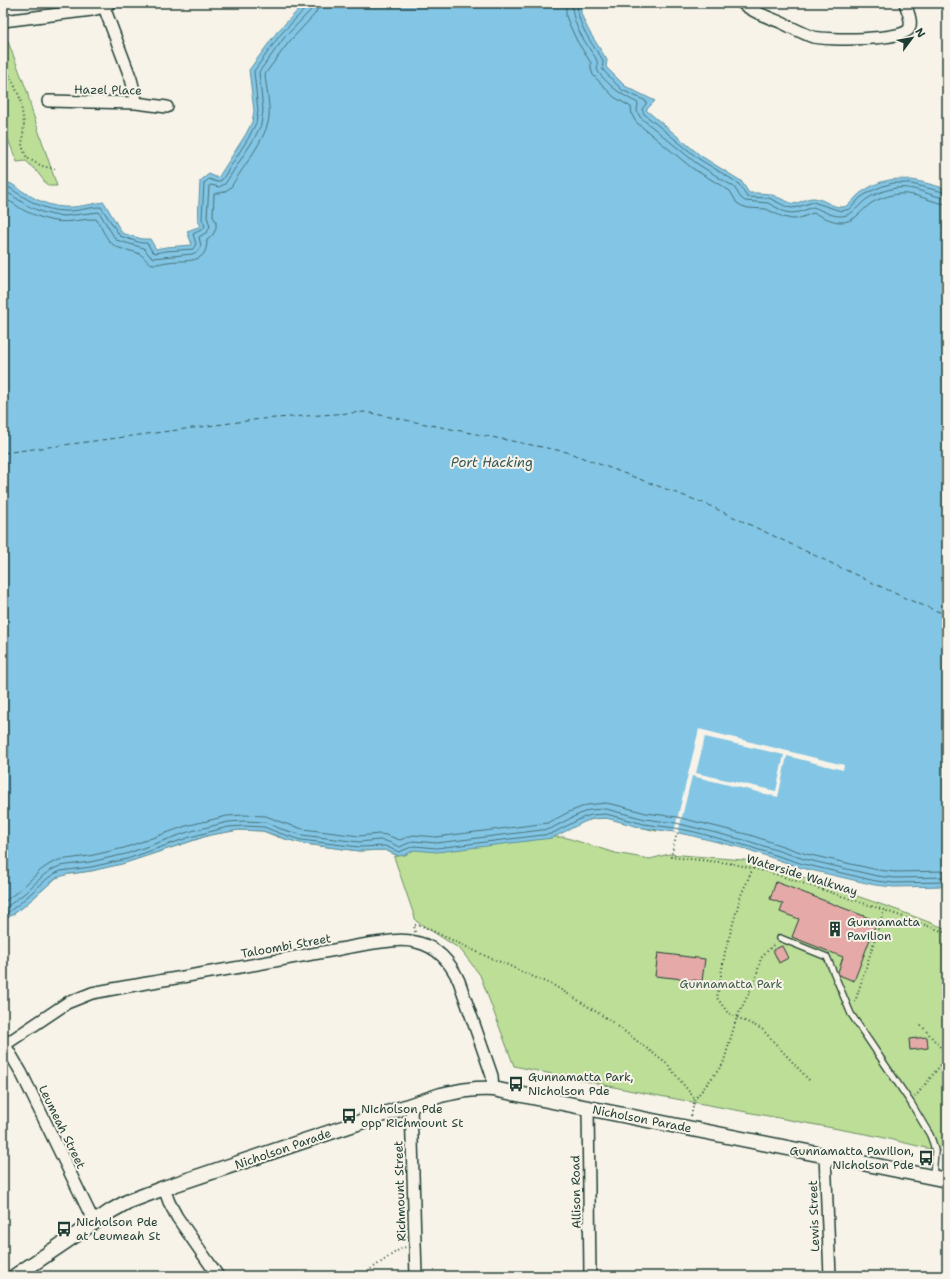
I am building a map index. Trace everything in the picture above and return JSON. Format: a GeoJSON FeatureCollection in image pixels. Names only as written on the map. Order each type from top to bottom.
{"type":"FeatureCollection","features":[{"type":"Feature","properties":{"kind":"street"},"geometry":{"type":"LineString","coordinates":[[742,3],[755,11],[812,36],[822,38],[873,39],[903,34],[907,31],[910,25],[905,3]]}},
{"type":"Feature","properties":{"kind":"street"},"geometry":{"type":"LineString","coordinates":[[3,21],[92,10],[107,5],[131,79],[136,103]]}},
{"type":"Feature","properties":{"kind":"street","name":"Hazel Place"},"geometry":{"type":"LineString","coordinates":[[48,101],[136,103],[167,107]]}},
{"type":"Feature","properties":{"kind":"street","name":"Taloombi Street"},"geometry":{"type":"LineString","coordinates":[[4,1046],[67,1003],[92,993],[392,940],[408,940],[423,943],[437,950],[454,970],[490,1067],[493,1089]]}},
{"type":"Feature","properties":{"kind":"street","name":"Leumeah Street"},"geometry":{"type":"LineString","coordinates":[[4,1046],[21,1072],[94,1222]]}},
{"type":"Feature","properties":{"kind":"street","name":"Nicholson Parade"},"geometry":{"type":"LineString","coordinates":[[21,1274],[117,1207],[164,1188],[441,1095],[468,1089],[493,1089],[940,1178]]}},
{"type":"Feature","properties":{"kind":"street","name":"Richmount Street"},"geometry":{"type":"LineString","coordinates":[[410,1106],[416,1276]]}},
{"type":"Feature","properties":{"kind":"street","name":"Allison Road"},"geometry":{"type":"LineString","coordinates":[[588,1108],[590,1276]]}},
{"type":"Feature","properties":{"kind":"street","name":"Lewis Street"},"geometry":{"type":"LineString","coordinates":[[825,1155],[830,1276]]}},
{"type":"Feature","properties":{"kind":"street"},"geometry":{"type":"LineString","coordinates":[[164,1188],[177,1217],[218,1276]]}},
{"type":"Feature","properties":{"kind":"lane"},"geometry":{"type":"LineString","coordinates":[[780,938],[827,957],[851,1014],[910,1103],[933,1143],[940,1178]]}},
{"type":"Feature","properties":{"kind":"path"},"geometry":{"type":"LineString","coordinates":[[3,65],[20,98],[24,124],[22,146],[27,158],[42,166],[55,169]]}},
{"type":"Feature","properties":{"kind":"path","name":"Waterside Walkway"},"geometry":{"type":"LineString","coordinates":[[677,833],[671,857],[728,863],[769,872],[884,910],[947,933]]}},
{"type":"Feature","properties":{"kind":"path"},"geometry":{"type":"LineString","coordinates":[[753,868],[741,895],[725,952],[717,998],[728,1013],[762,1029],[809,1080]]}},
{"type":"Feature","properties":{"kind":"path"},"geometry":{"type":"LineString","coordinates":[[851,1014],[884,910]]}},
{"type":"Feature","properties":{"kind":"path"},"geometry":{"type":"LineString","coordinates":[[416,942],[414,925],[422,926],[555,986],[615,1024],[635,1041],[656,1054],[667,1064],[695,1099]]}},
{"type":"Feature","properties":{"kind":"path"},"geometry":{"type":"LineString","coordinates":[[688,1128],[695,1099],[723,1064],[737,1017],[755,981],[761,958],[780,938]]}},
{"type":"Feature","properties":{"kind":"path"},"geometry":{"type":"LineString","coordinates":[[910,1103],[947,1056],[921,1025]]}},
{"type":"Feature","properties":{"kind":"path"},"geometry":{"type":"LineString","coordinates":[[360,1276],[400,1249],[415,1246]]}},
{"type":"Feature","properties":{"kind":"green space"},"geometry":{"type":"Polygon","coordinates":[[[3,34],[5,34],[27,91],[32,111],[57,186],[48,186],[26,161],[17,162],[3,127],[3,34]]]}},
{"type":"Feature","properties":{"kind":"green space","name":"Gunnamatta Park"},"geometry":{"type":"Polygon","coordinates":[[[214,710],[612,819],[599,818],[585,821],[554,837],[564,837],[615,853],[650,859],[669,854],[756,861],[947,929],[947,1153],[876,1136],[633,1091],[514,1066],[480,975],[460,949],[416,921],[394,857],[398,856],[385,850],[359,851],[305,844],[278,837],[263,831],[239,830],[210,835],[128,862],[91,871],[62,875],[56,878],[22,908],[3,921],[214,710]]]}},
{"type":"Feature","properties":{"kind":"water","name":"Port Hacking"},"geometry":{"type":"Polygon","coordinates":[[[305,3],[581,3],[581,13],[584,21],[607,60],[606,67],[625,86],[655,101],[646,110],[701,156],[741,181],[749,193],[770,194],[793,204],[808,199],[817,198],[835,206],[843,207],[848,205],[873,185],[894,179],[914,180],[947,189],[947,886],[894,887],[875,885],[802,868],[746,849],[674,832],[643,828],[606,818],[592,819],[552,838],[437,852],[414,850],[405,855],[399,856],[385,850],[359,851],[305,844],[263,831],[239,830],[210,835],[122,864],[69,874],[56,878],[22,908],[3,921],[3,186],[10,183],[42,202],[56,206],[73,207],[104,202],[122,233],[142,239],[150,239],[156,249],[192,245],[187,231],[201,226],[198,221],[200,181],[209,174],[218,178],[252,122],[254,111],[249,70],[277,32],[305,3]]]}},
{"type":"Feature","properties":{"kind":"pier"},"geometry":{"type":"Polygon","coordinates":[[[699,729],[844,765],[843,770],[787,756],[778,797],[692,776],[678,833],[674,832],[699,729]],[[705,737],[696,773],[776,791],[784,755],[705,737]]]}},
{"type":"Feature","properties":{"kind":"building","name":"Gunnamatta Pavilion"},"geometry":{"type":"Polygon","coordinates":[[[776,882],[877,921],[854,981],[839,975],[838,972],[843,957],[792,937],[799,919],[780,912],[783,904],[770,899],[776,882]]]}},
{"type":"Feature","properties":{"kind":"building"},"geometry":{"type":"Polygon","coordinates":[[[782,946],[788,958],[779,963],[773,950],[782,946]]]}},
{"type":"Feature","properties":{"kind":"building"},"geometry":{"type":"Polygon","coordinates":[[[658,953],[705,959],[702,981],[655,976],[658,953]]]}},
{"type":"Feature","properties":{"kind":"building"},"geometry":{"type":"Polygon","coordinates":[[[927,1037],[928,1048],[910,1050],[909,1039],[927,1037]]]}},
{"type":"Feature","properties":{"kind":"ferry route"},"geometry":{"type":"LineString","coordinates":[[3,453],[261,419],[365,412],[567,452],[706,504],[907,599],[947,615]]}},
{"type":"Feature","properties":{"kind":"place","name":"Gunnamatta Pavilion"},"geometry":{"type":"Point","coordinates":[835,929]}},
{"type":"Feature","properties":{"kind":"place","name":"Gunnamatta Park, Nicholson Pde"},"geometry":{"type":"Point","coordinates":[516,1084]}},
{"type":"Feature","properties":{"kind":"place","name":"Nicholson Pde opp Richmount St"},"geometry":{"type":"Point","coordinates":[349,1116]}},
{"type":"Feature","properties":{"kind":"place","name":"Gunnamatta Pavilion, Nicholson Pde"},"geometry":{"type":"Point","coordinates":[926,1158]}},
{"type":"Feature","properties":{"kind":"place","name":"Nicholson Pde at Leumeah St"},"geometry":{"type":"Point","coordinates":[64,1229]}}]}
